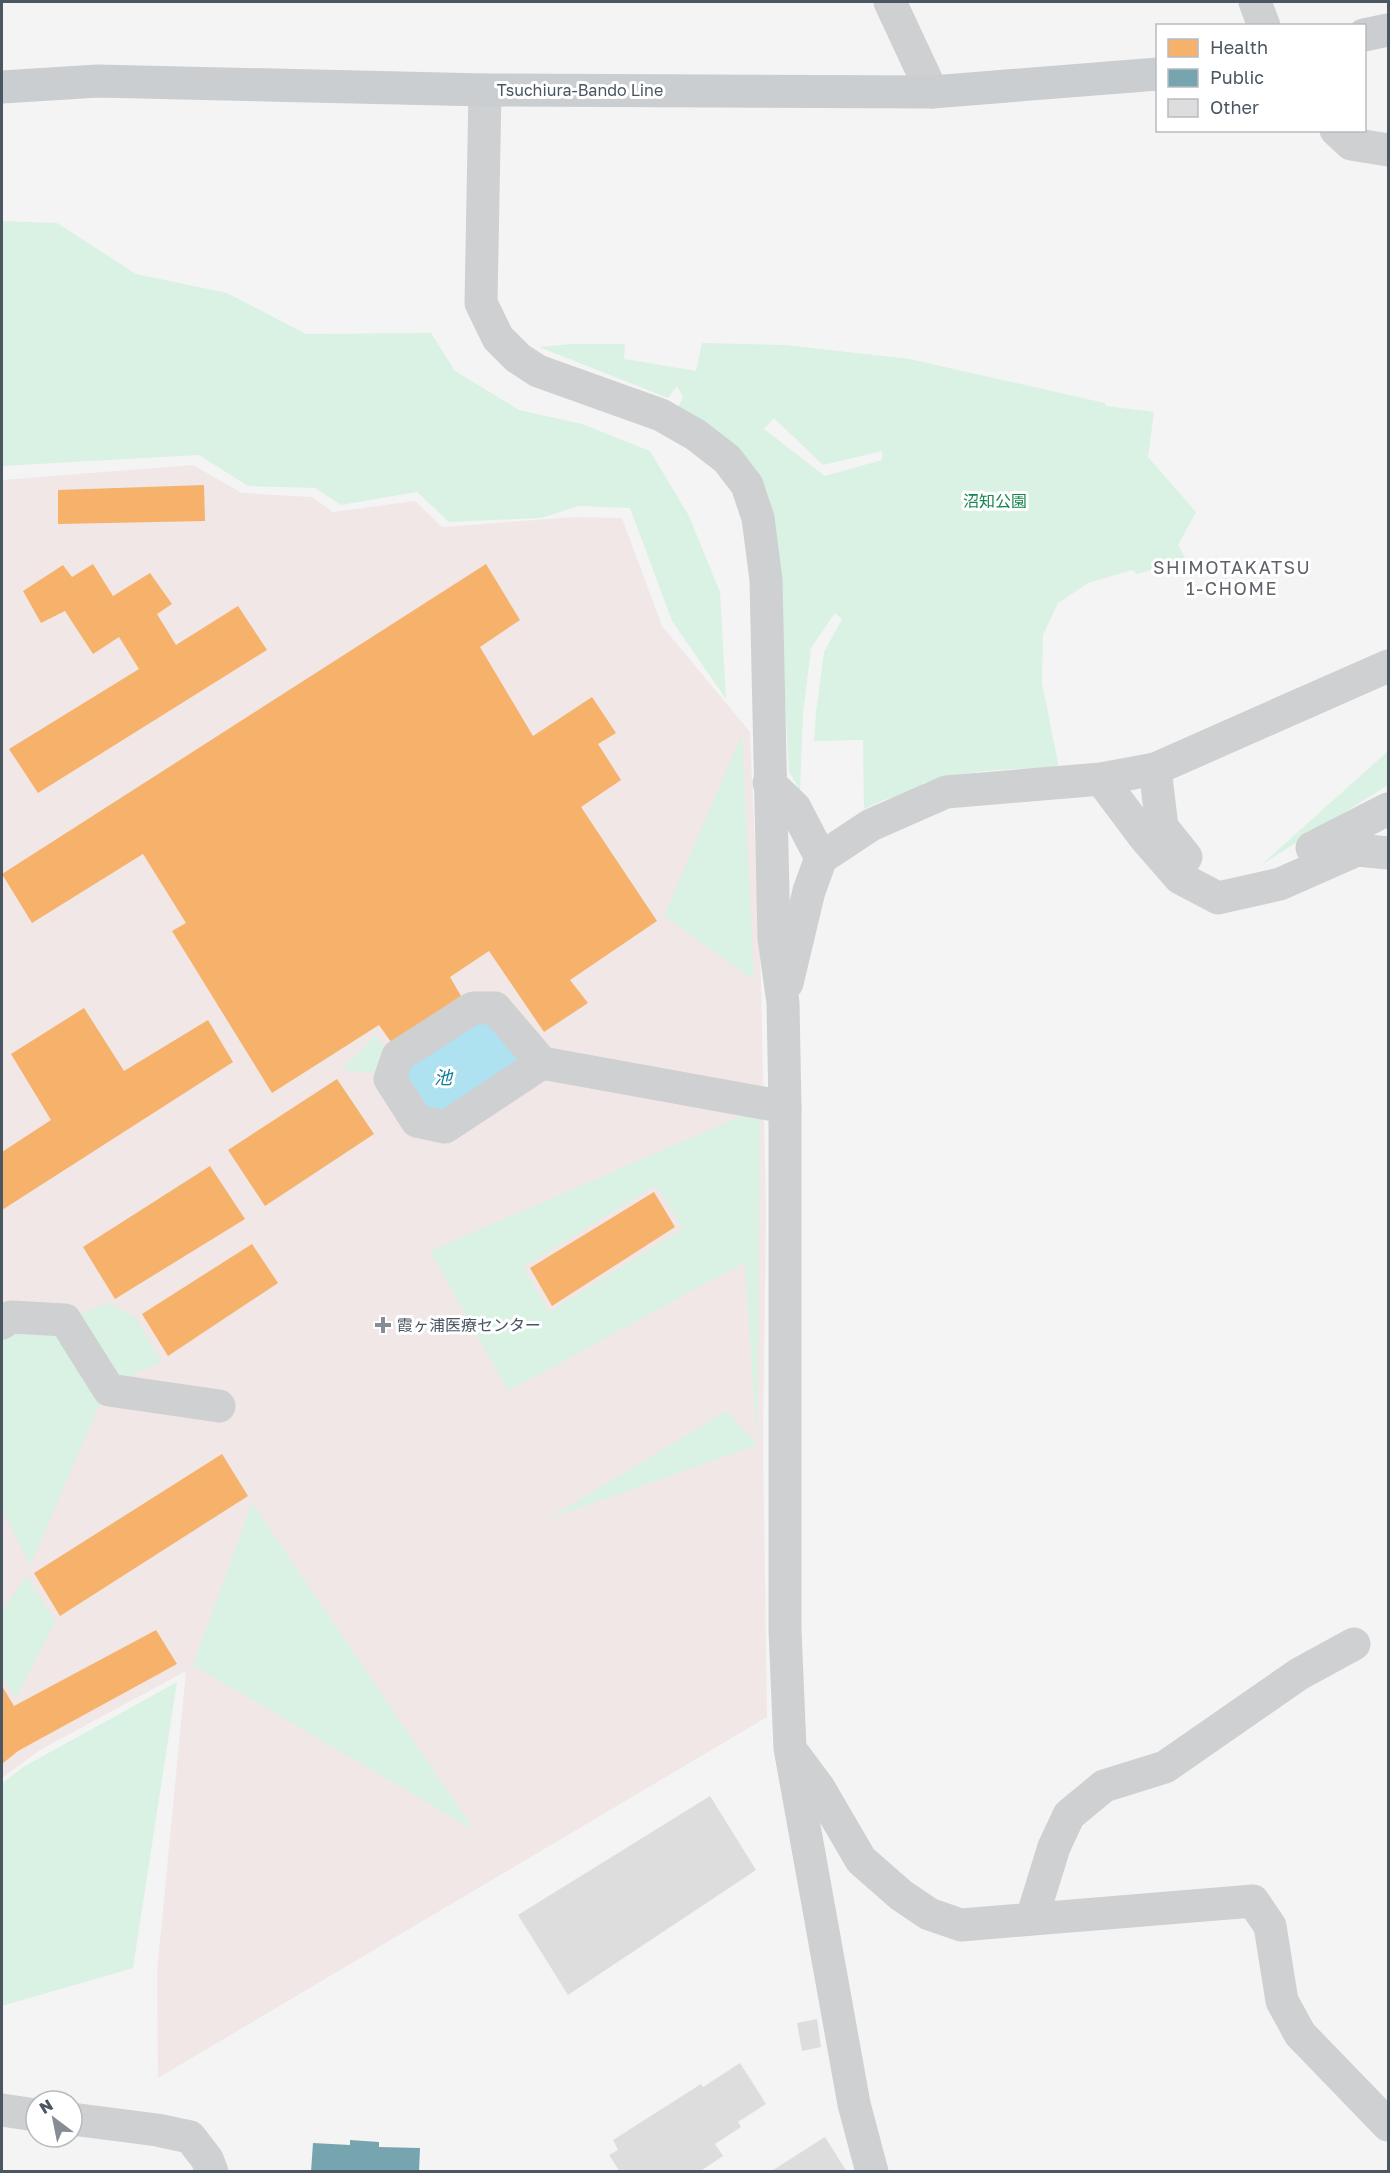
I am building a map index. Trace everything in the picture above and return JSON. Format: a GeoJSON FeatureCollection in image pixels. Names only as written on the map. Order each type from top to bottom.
{"type":"FeatureCollection","features":[{"type":"Feature","properties":{"kind":"main road"},"geometry":{"type":"LineString","coordinates":[[1366,35],[1389,30]]}},
{"type":"Feature","properties":{"kind":"main road","name":"Tsuchiura-Bando Line"},"geometry":{"type":"LineString","coordinates":[[2,87],[98,81],[485,90],[932,92],[1156,74]]}},
{"type":"Feature","properties":{"kind":"street"},"geometry":{"type":"LineString","coordinates":[[890,2],[932,92]]}},
{"type":"Feature","properties":{"kind":"street"},"geometry":{"type":"LineString","coordinates":[[1255,2],[1263,24]]}},
{"type":"Feature","properties":{"kind":"street"},"geometry":{"type":"LineString","coordinates":[[485,90],[482,303],[498,338],[518,358],[538,371],[660,415],[696,435],[726,459],[747,485],[758,518],[766,580],[774,938],[783,1003],[786,1107],[785,1630],[790,1748],[854,2104],[872,2172]]}},
{"type":"Feature","properties":{"kind":"street"},"geometry":{"type":"LineString","coordinates":[[1338,132],[1351,144],[1389,150]]}},
{"type":"Feature","properties":{"kind":"street"},"geometry":{"type":"LineString","coordinates":[[783,1003],[808,891],[821,858],[871,825],[946,792],[1101,779],[1155,769],[1389,666]]}},
{"type":"Feature","properties":{"kind":"street"},"geometry":{"type":"LineString","coordinates":[[1155,769],[1162,827],[1193,865],[1222,883],[1275,868],[1389,809]]}},
{"type":"Feature","properties":{"kind":"street"},"geometry":{"type":"LineString","coordinates":[[1101,779],[1180,878],[1218,898],[1280,884],[1357,850],[1389,854]]}},
{"type":"Feature","properties":{"kind":"street"},"geometry":{"type":"LineString","coordinates":[[770,783],[795,808],[821,858]]}},
{"type":"Feature","properties":{"kind":"street"},"geometry":{"type":"LineString","coordinates":[[542,1063],[786,1107]]}},
{"type":"Feature","properties":{"kind":"street"},"geometry":{"type":"LineString","coordinates":[[2,1323],[11,1317],[65,1320],[109,1390],[219,1406]]}},
{"type":"Feature","properties":{"kind":"street"},"geometry":{"type":"LineString","coordinates":[[1032,1918],[1054,1846],[1069,1815],[1104,1786],[1166,1767],[1299,1674],[1354,1644]]}},
{"type":"Feature","properties":{"kind":"street"},"geometry":{"type":"LineString","coordinates":[[790,1748],[819,1788],[861,1860],[901,1895],[929,1914],[961,1925],[1253,1901],[1269,1926],[1282,2001],[1300,2034],[1389,2124]]}},
{"type":"Feature","properties":{"kind":"street"},"geometry":{"type":"LineString","coordinates":[[2,2110],[24,2113]]}},
{"type":"Feature","properties":{"kind":"street"},"geometry":{"type":"LineString","coordinates":[[84,2121],[157,2130],[190,2137],[207,2159],[212,2172]]}},
{"type":"Feature","properties":{"kind":"shaded area","name":"霞ヶ浦医療センター"},"geometry":{"type":"Polygon","coordinates":[[[193,465],[242,493],[312,497],[333,512],[415,501],[442,527],[575,517],[622,518],[662,626],[750,732],[761,982],[766,1209],[763,1442],[767,1717],[158,2078],[157,1972],[186,1671],[40,1750],[2,1778],[2,480],[193,465]]]}},
{"type":"Feature","properties":{"kind":"green space"},"geometry":{"type":"Polygon","coordinates":[[[2,221],[57,223],[136,274],[227,293],[306,334],[431,333],[455,371],[519,410],[582,424],[650,451],[689,516],[720,592],[726,699],[672,621],[630,508],[579,506],[541,518],[449,522],[417,492],[341,505],[315,488],[248,486],[199,455],[2,466],[2,221]]]}},
{"type":"Feature","properties":{"kind":"green space","name":"沼知公園"},"geometry":{"type":"Polygon","coordinates":[[[702,343],[785,345],[909,359],[1105,403],[1106,406],[1154,412],[1148,457],[1196,512],[1178,545],[1187,561],[1137,574],[1132,570],[1088,583],[1058,603],[1043,635],[1042,683],[1059,768],[957,775],[923,783],[921,789],[884,800],[864,809],[863,740],[814,741],[824,652],[842,619],[835,613],[811,648],[803,713],[800,791],[789,771],[775,525],[766,489],[757,471],[727,440],[678,408],[683,397],[677,386],[668,398],[539,347],[572,344],[625,344],[624,359],[696,371],[702,343]],[[774,418],[764,429],[825,476],[882,460],[882,451],[823,465],[774,418]]]}},
{"type":"Feature","properties":{"kind":"green space"},"geometry":{"type":"Polygon","coordinates":[[[742,734],[754,980],[664,916],[742,734]]]}},
{"type":"Feature","properties":{"kind":"green space"},"geometry":{"type":"Polygon","coordinates":[[[1388,751],[1388,785],[1261,865],[1388,751]]]}},
{"type":"Feature","properties":{"kind":"green space"},"geometry":{"type":"Polygon","coordinates":[[[376,1034],[388,1053],[383,1074],[341,1070],[376,1034]]]}},
{"type":"Feature","properties":{"kind":"green space"},"geometry":{"type":"Polygon","coordinates":[[[760,1108],[757,1445],[548,1519],[726,1411],[757,1444],[745,1262],[508,1391],[430,1251],[760,1108]],[[656,1185],[523,1267],[549,1312],[683,1229],[656,1185]]]}},
{"type":"Feature","properties":{"kind":"green space"},"geometry":{"type":"Polygon","coordinates":[[[110,1303],[135,1317],[162,1362],[112,1384],[71,1316],[110,1303]]]}},
{"type":"Feature","properties":{"kind":"green space"},"geometry":{"type":"Polygon","coordinates":[[[62,1327],[103,1396],[30,1566],[2,1508],[2,1333],[62,1327]]]}},
{"type":"Feature","properties":{"kind":"green space"},"geometry":{"type":"Polygon","coordinates":[[[252,1503],[474,1830],[193,1665],[252,1503]]]}},
{"type":"Feature","properties":{"kind":"green space"},"geometry":{"type":"Polygon","coordinates":[[[27,1576],[55,1622],[16,1698],[2,1677],[2,1611],[27,1576]]]}},
{"type":"Feature","properties":{"kind":"green space"},"geometry":{"type":"Polygon","coordinates":[[[177,1682],[133,1968],[2,2006],[2,1783],[25,1766],[177,1682]]]}},
{"type":"Feature","properties":{"kind":"water","name":"池"},"geometry":{"type":"Polygon","coordinates":[[[492,1016],[533,1062],[445,1119],[423,1115],[399,1078],[405,1060],[492,1016]]]}},
{"type":"Feature","properties":{"kind":"building: Health"},"geometry":{"type":"Polygon","coordinates":[[[204,485],[205,521],[58,524],[58,490],[204,485]]]}},
{"type":"Feature","properties":{"kind":"building: Health"},"geometry":{"type":"Polygon","coordinates":[[[93,564],[113,596],[150,573],[172,604],[157,614],[176,645],[238,606],[267,650],[38,793],[9,749],[139,669],[119,637],[93,654],[65,611],[41,623],[23,591],[63,565],[72,577],[93,564]]]}},
{"type":"Feature","properties":{"kind":"building: Health"},"geometry":{"type":"Polygon","coordinates":[[[486,564],[520,620],[480,647],[533,736],[592,697],[616,733],[598,744],[621,780],[581,807],[657,921],[570,980],[588,1003],[544,1032],[489,951],[450,977],[461,996],[391,1042],[379,1025],[272,1093],[172,931],[186,923],[143,854],[32,923],[2,874],[486,564]]]}},
{"type":"Feature","properties":{"kind":"building: Health"},"geometry":{"type":"Polygon","coordinates":[[[84,1008],[124,1071],[208,1020],[233,1062],[2,1210],[2,1152],[51,1120],[11,1054],[84,1008]]]}},
{"type":"Feature","properties":{"kind":"building: Health"},"geometry":{"type":"Polygon","coordinates":[[[337,1079],[374,1134],[265,1206],[228,1150],[337,1079]]]}},
{"type":"Feature","properties":{"kind":"building: Health"},"geometry":{"type":"Polygon","coordinates":[[[210,1166],[245,1219],[115,1299],[83,1247],[210,1166]]]}},
{"type":"Feature","properties":{"kind":"building: Health"},"geometry":{"type":"Polygon","coordinates":[[[654,1192],[675,1227],[552,1306],[530,1268],[654,1192]]]}},
{"type":"Feature","properties":{"kind":"building: Health"},"geometry":{"type":"Polygon","coordinates":[[[252,1244],[278,1283],[168,1356],[142,1314],[252,1244]]]}},
{"type":"Feature","properties":{"kind":"building: Health"},"geometry":{"type":"Polygon","coordinates":[[[222,1454],[248,1496],[60,1616],[34,1573],[222,1454]]]}},
{"type":"Feature","properties":{"kind":"building: Health"},"geometry":{"type":"Polygon","coordinates":[[[156,1630],[177,1664],[18,1751],[2,1764],[2,1686],[14,1706],[156,1630]]]}},
{"type":"Feature","properties":{"kind":"building: Public"},"geometry":{"type":"Polygon","coordinates":[[[350,2140],[379,2142],[379,2147],[420,2148],[419,2172],[311,2172],[313,2143],[350,2145],[350,2140]]]}},
{"type":"Feature","properties":{"kind":"building: Other"},"geometry":{"type":"Polygon","coordinates":[[[710,1796],[756,1870],[568,1995],[518,1915],[710,1796]]]}},
{"type":"Feature","properties":{"kind":"building: Other"},"geometry":{"type":"Polygon","coordinates":[[[817,2019],[821,2047],[802,2051],[797,2023],[817,2019]]]}},
{"type":"Feature","properties":{"kind":"building: Other"},"geometry":{"type":"Polygon","coordinates":[[[740,2063],[766,2104],[738,2122],[741,2127],[715,2144],[723,2156],[699,2172],[620,2172],[609,2155],[618,2150],[613,2140],[701,2084],[703,2087],[740,2063]]]}},
{"type":"Feature","properties":{"kind":"building: Other"},"geometry":{"type":"Polygon","coordinates":[[[825,2137],[847,2172],[770,2172],[825,2137]]]}},
{"type":"Feature","properties":{"kind":"place","name":"霞ヶ浦医療センター"},"geometry":{"type":"Point","coordinates":[383,1325]}},
{"type":"Feature","properties":{"kind":"district","name":"SHIMOTAKATSU 1-CHOME"},"geometry":{"type":"Point","coordinates":[1232,578]}}]}
